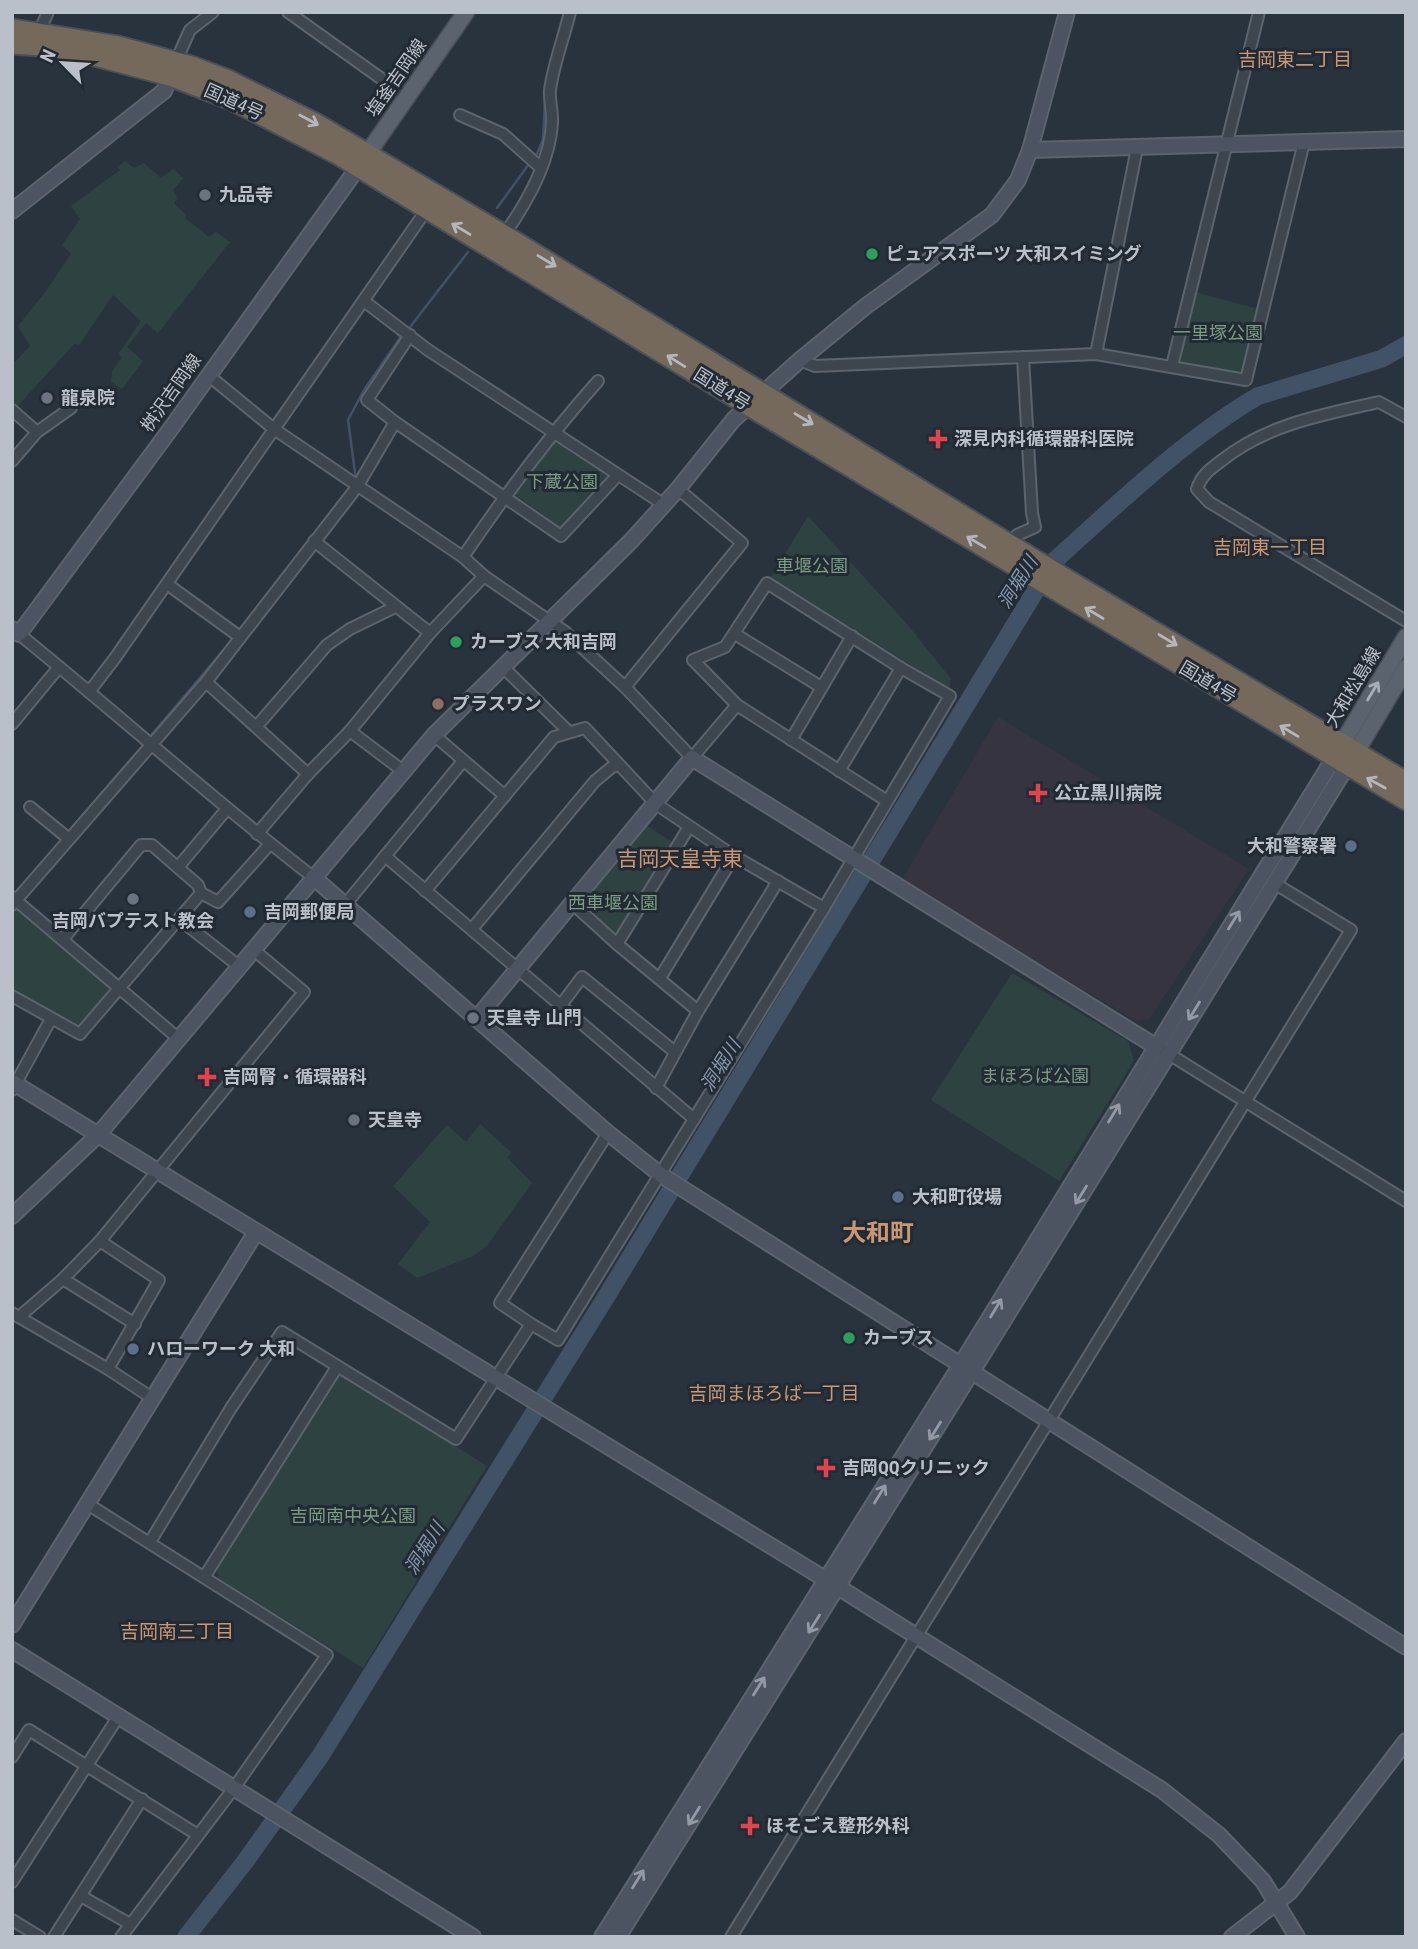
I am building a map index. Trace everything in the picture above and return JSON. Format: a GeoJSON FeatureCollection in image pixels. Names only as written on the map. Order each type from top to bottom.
{"type":"FeatureCollection","features":[{"type":"Feature","properties":{"kind":"highway","name":"国道4号"},"geometry":{"type":"LineString","coordinates":[[12,29],[118,46],[173,69],[363,160],[504,235],[755,400],[1344,755],[1406,800]]}},
{"type":"Feature","properties":{"kind":"highway","name":"国道4号"},"geometry":{"type":"LineString","coordinates":[[12,44],[41,46],[173,69]]}},
{"type":"Feature","properties":{"kind":"highway","name":"国道4号"},"geometry":{"type":"LineString","coordinates":[[363,160],[427,209],[1011,545],[1039,571]]}},
{"type":"Feature","properties":{"kind":"highway","name":"国道4号"},"geometry":{"type":"LineString","coordinates":[[1344,755],[1406,782]]}},
{"type":"Feature","properties":{"kind":"main road","name":"塩釜吉岡線"},"geometry":{"type":"LineString","coordinates":[[363,160],[466,12]]}},
{"type":"Feature","properties":{"kind":"main road","name":"大和松島線"},"geometry":{"type":"LineString","coordinates":[[1344,755],[1406,637]]}},
{"type":"Feature","properties":{"kind":"main road","name":"大和松島線"},"geometry":{"type":"LineString","coordinates":[[1344,755],[1406,668]]}},
{"type":"Feature","properties":{"kind":"street"},"geometry":{"type":"LineString","coordinates":[[39,32],[48,12]]}},
{"type":"Feature","properties":{"kind":"street"},"geometry":{"type":"LineString","coordinates":[[12,211],[163,91],[190,30],[213,12]]}},
{"type":"Feature","properties":{"kind":"street"},"geometry":{"type":"LineString","coordinates":[[288,12],[407,97]]}},
{"type":"Feature","properties":{"kind":"street"},"geometry":{"type":"LineString","coordinates":[[504,235],[520,212],[541,168],[552,124],[550,90],[570,12]]}},
{"type":"Feature","properties":{"kind":"street"},"geometry":{"type":"LineString","coordinates":[[12,1216],[98,1135],[434,735],[631,541],[678,489],[734,419],[866,306],[992,215],[1018,180],[1030,150],[1067,12]]}},
{"type":"Feature","properties":{"kind":"street"},"geometry":{"type":"LineString","coordinates":[[1172,366],[1259,12]]}},
{"type":"Feature","properties":{"kind":"street"},"geometry":{"type":"LineString","coordinates":[[460,115],[503,134],[541,168]]}},
{"type":"Feature","properties":{"kind":"street"},"geometry":{"type":"LineString","coordinates":[[1030,150],[1406,139]]}},
{"type":"Feature","properties":{"kind":"street"},"geometry":{"type":"LineString","coordinates":[[800,360],[815,366],[1096,354],[1246,380],[1304,142]]}},
{"type":"Feature","properties":{"kind":"street"},"geometry":{"type":"LineString","coordinates":[[1096,354],[1137,148]]}},
{"type":"Feature","properties":{"kind":"street","name":"桝沢吉岡線"},"geometry":{"type":"LineString","coordinates":[[15,632],[208,375],[363,160]]}},
{"type":"Feature","properties":{"kind":"street"},"geometry":{"type":"LineString","coordinates":[[89,692],[427,209]]}},
{"type":"Feature","properties":{"kind":"street"},"geometry":{"type":"LineString","coordinates":[[364,301],[428,350],[663,504]]}},
{"type":"Feature","properties":{"kind":"street"},"geometry":{"type":"LineString","coordinates":[[406,333],[367,400],[561,536],[618,475]]}},
{"type":"Feature","properties":{"kind":"street"},"geometry":{"type":"LineString","coordinates":[[1011,545],[1017,535],[1035,527],[1023,357]]}},
{"type":"Feature","properties":{"kind":"street"},"geometry":{"type":"LineString","coordinates":[[208,375],[274,429],[463,557],[484,576],[564,631],[625,687],[692,758],[1406,1201]]}},
{"type":"Feature","properties":{"kind":"street"},"geometry":{"type":"LineString","coordinates":[[463,557],[553,431],[598,381]]}},
{"type":"Feature","properties":{"kind":"street"},"geometry":{"type":"LineString","coordinates":[[1406,417],[1379,402],[1263,429],[1206,473],[1199,481],[1197,489],[1200,495],[1406,621]]}},
{"type":"Feature","properties":{"kind":"street"},"geometry":{"type":"LineString","coordinates":[[12,461],[37,432],[71,408]]}},
{"type":"Feature","properties":{"kind":"street"},"geometry":{"type":"LineString","coordinates":[[12,410],[37,432]]}},
{"type":"Feature","properties":{"kind":"street"},"geometry":{"type":"LineString","coordinates":[[179,1039],[63,939],[14,901],[66,837],[206,682],[237,634],[314,541],[395,422]]}},
{"type":"Feature","properties":{"kind":"street"},"geometry":{"type":"LineString","coordinates":[[625,687],[742,543],[678,489]]}},
{"type":"Feature","properties":{"kind":"street"},"geometry":{"type":"LineString","coordinates":[[314,541],[429,633]]}},
{"type":"Feature","properties":{"kind":"street"},"geometry":{"type":"LineString","coordinates":[[257,834],[308,774],[350,731],[429,633],[484,576]]}},
{"type":"Feature","properties":{"kind":"street"},"geometry":{"type":"LineString","coordinates":[[608,1133],[500,1303],[558,1340],[666,1178],[694,1119],[824,908],[950,696],[767,583],[725,647],[693,660],[737,705],[887,801]]}},
{"type":"Feature","properties":{"kind":"street"},"geometry":{"type":"LineString","coordinates":[[167,584],[237,634]]}},
{"type":"Feature","properties":{"kind":"street"},"geometry":{"type":"LineString","coordinates":[[257,726],[327,645],[350,629],[395,607]]}},
{"type":"Feature","properties":{"kind":"street"},"geometry":{"type":"LineString","coordinates":[[15,632],[138,732],[226,810],[313,877],[608,1133],[666,1178],[1406,1647]]}},
{"type":"Feature","properties":{"kind":"street"},"geometry":{"type":"LineString","coordinates":[[735,634],[821,687]]}},
{"type":"Feature","properties":{"kind":"street"},"geometry":{"type":"LineString","coordinates":[[791,740],[852,636]]}},
{"type":"Feature","properties":{"kind":"street"},"geometry":{"type":"LineString","coordinates":[[12,724],[59,667]]}},
{"type":"Feature","properties":{"kind":"street"},"geometry":{"type":"LineString","coordinates":[[503,668],[569,732]]}},
{"type":"Feature","properties":{"kind":"street"},"geometry":{"type":"LineString","coordinates":[[839,771],[901,668]]}},
{"type":"Feature","properties":{"kind":"street"},"geometry":{"type":"LineString","coordinates":[[206,682],[308,774]]}},
{"type":"Feature","properties":{"kind":"street"},"geometry":{"type":"LineString","coordinates":[[477,1018],[737,705]]}},
{"type":"Feature","properties":{"kind":"street"},"geometry":{"type":"LineString","coordinates":[[425,891],[554,737],[585,728],[656,804],[734,856],[824,908]]}},
{"type":"Feature","properties":{"kind":"street"},"geometry":{"type":"LineString","coordinates":[[350,731],[403,772]]}},
{"type":"Feature","properties":{"kind":"street"},"geometry":{"type":"LineString","coordinates":[[434,735],[505,796]]}},
{"type":"Feature","properties":{"kind":"street"},"geometry":{"type":"LineString","coordinates":[[1161,1049],[1274,883],[1344,755]]}},
{"type":"Feature","properties":{"kind":"street"},"geometry":{"type":"LineString","coordinates":[[618,1937],[832,1584],[1344,755]]}},
{"type":"Feature","properties":{"kind":"street"},"geometry":{"type":"LineString","coordinates":[[345,905],[463,761]]}},
{"type":"Feature","properties":{"kind":"street"},"geometry":{"type":"LineString","coordinates":[[472,929],[595,781],[612,767],[619,765]]}},
{"type":"Feature","properties":{"kind":"street"},"geometry":{"type":"LineString","coordinates":[[30,807],[66,837]]}},
{"type":"Feature","properties":{"kind":"street"},"geometry":{"type":"LineString","coordinates":[[179,866],[226,810]]}},
{"type":"Feature","properties":{"kind":"street"},"geometry":{"type":"LineString","coordinates":[[617,944],[689,827]]}},
{"type":"Feature","properties":{"kind":"street"},"geometry":{"type":"LineString","coordinates":[[63,939],[141,845],[152,845],[179,866],[198,885],[201,893],[218,902],[270,844]]}},
{"type":"Feature","properties":{"kind":"street"},"geometry":{"type":"LineString","coordinates":[[385,856],[694,1119]]}},
{"type":"Feature","properties":{"kind":"street"},"geometry":{"type":"LineString","coordinates":[[660,978],[734,856]]}},
{"type":"Feature","properties":{"kind":"street"},"geometry":{"type":"LineString","coordinates":[[656,1088],[698,1011],[778,881]]}},
{"type":"Feature","properties":{"kind":"street"},"geometry":{"type":"LineString","coordinates":[[731,1937],[1350,930],[1274,883]]}},
{"type":"Feature","properties":{"kind":"street"},"geometry":{"type":"LineString","coordinates":[[12,996],[80,1034],[201,893]]}},
{"type":"Feature","properties":{"kind":"street"},"geometry":{"type":"LineString","coordinates":[[573,904],[698,1011]]}},
{"type":"Feature","properties":{"kind":"street"},"geometry":{"type":"LineString","coordinates":[[178,919],[240,967]]}},
{"type":"Feature","properties":{"kind":"street"},"geometry":{"type":"LineString","coordinates":[[152,1398],[15,1315],[63,1279],[100,1241],[304,992],[254,950]]}},
{"type":"Feature","properties":{"kind":"street"},"geometry":{"type":"LineString","coordinates":[[561,1005],[582,977],[675,1052]]}},
{"type":"Feature","properties":{"kind":"street"},"geometry":{"type":"LineString","coordinates":[[51,1019],[14,1086],[497,1377],[1105,1753],[1199,1817],[1263,1881],[1297,1937]]}},
{"type":"Feature","properties":{"kind":"street"},"geometry":{"type":"LineString","coordinates":[[12,1625],[256,1232]]}},
{"type":"Feature","properties":{"kind":"street"},"geometry":{"type":"LineString","coordinates":[[100,1241],[159,1280],[108,1369]]}},
{"type":"Feature","properties":{"kind":"street"},"geometry":{"type":"LineString","coordinates":[[63,1279],[135,1324]]}},
{"type":"Feature","properties":{"kind":"street"},"geometry":{"type":"LineString","coordinates":[[149,1542],[231,1408],[282,1332],[456,1439],[531,1324]]}},
{"type":"Feature","properties":{"kind":"street"},"geometry":{"type":"LineString","coordinates":[[205,1576],[337,1367]]}},
{"type":"Feature","properties":{"kind":"street"},"geometry":{"type":"LineString","coordinates":[[86,1503],[327,1655],[234,1788],[121,1937]]}},
{"type":"Feature","properties":{"kind":"street"},"geometry":{"type":"LineString","coordinates":[[602,1937],[832,1584]]}},
{"type":"Feature","properties":{"kind":"street"},"geometry":{"type":"LineString","coordinates":[[12,1650],[473,1937]]}},
{"type":"Feature","properties":{"kind":"street"},"geometry":{"type":"LineString","coordinates":[[12,1882],[118,1717]]}},
{"type":"Feature","properties":{"kind":"street"},"geometry":{"type":"LineString","coordinates":[[12,1757],[29,1730],[198,1835]]}},
{"type":"Feature","properties":{"kind":"street"},"geometry":{"type":"LineString","coordinates":[[1232,1937],[1290,1892],[1406,1741]]}},
{"type":"Feature","properties":{"kind":"street"},"geometry":{"type":"LineString","coordinates":[[54,1937],[142,1799]]}},
{"type":"Feature","properties":{"kind":"street"},"geometry":{"type":"LineString","coordinates":[[81,1896],[130,1924]]}},
{"type":"Feature","properties":{"kind":"street"},"geometry":{"type":"LineString","coordinates":[[12,1920],[40,1937]]}},
{"type":"Feature","properties":{"kind":"shaded area","name":"公立黒川病院"},"geometry":{"type":"Polygon","coordinates":[[[998,717],[1249,869],[1149,1019],[1136,1021],[901,881],[998,717]]]}},
{"type":"Feature","properties":{"kind":"green space"},"geometry":{"type":"Polygon","coordinates":[[[125,161],[134,168],[144,163],[161,178],[173,169],[183,178],[173,190],[177,198],[174,203],[186,215],[185,218],[209,237],[216,232],[230,242],[158,333],[146,323],[127,347],[143,361],[122,389],[111,382],[112,372],[121,358],[119,353],[141,321],[113,295],[79,345],[74,344],[16,408],[12,405],[12,365],[30,346],[18,326],[71,254],[62,245],[80,219],[71,206],[120,170],[117,167],[125,161]]]}},
{"type":"Feature","properties":{"kind":"green space","name":"一里塚公園"},"geometry":{"type":"Polygon","coordinates":[[[1195,292],[1258,309],[1241,371],[1236,373],[1182,363],[1178,356],[1195,292]]]}},
{"type":"Feature","properties":{"kind":"green space","name":"下蔵公園"},"geometry":{"type":"Polygon","coordinates":[[[554,436],[612,476],[562,529],[513,493],[554,436]]]}},
{"type":"Feature","properties":{"kind":"green space","name":"車堰公園"},"geometry":{"type":"Polygon","coordinates":[[[808,516],[907,624],[951,679],[949,689],[771,577],[808,516]]]}},
{"type":"Feature","properties":{"kind":"green space","name":"西車堰公園"},"geometry":{"type":"Polygon","coordinates":[[[647,826],[674,843],[621,932],[614,934],[585,910],[584,903],[647,826]]]}},
{"type":"Feature","properties":{"kind":"green space"},"geometry":{"type":"Polygon","coordinates":[[[15,904],[112,986],[112,993],[79,1030],[12,992],[12,907],[15,904]]]}},
{"type":"Feature","properties":{"kind":"green space","name":"まほろば公園"},"geometry":{"type":"Polygon","coordinates":[[[1012,973],[1128,1041],[1134,1061],[1059,1181],[931,1100],[1012,973]]]}},
{"type":"Feature","properties":{"kind":"green space"},"geometry":{"type":"Polygon","coordinates":[[[480,1124],[511,1152],[508,1158],[532,1183],[487,1246],[473,1256],[417,1278],[398,1264],[430,1222],[393,1186],[447,1125],[466,1142],[480,1124]]]}},
{"type":"Feature","properties":{"kind":"green space","name":"吉岡南中央公園"},"geometry":{"type":"Polygon","coordinates":[[[343,1375],[487,1466],[363,1668],[218,1578],[217,1569],[336,1377],[343,1375]]]}},
{"type":"Feature","properties":{"kind":"waterway"},"geometry":{"type":"LineString","coordinates":[[537,154],[543,139],[545,101]]}},
{"type":"Feature","properties":{"kind":"waterway"},"geometry":{"type":"LineString","coordinates":[[497,208],[529,164]]}},
{"type":"Feature","properties":{"kind":"waterway"},"geometry":{"type":"LineString","coordinates":[[407,331],[468,252]]}},
{"type":"Feature","properties":{"kind":"waterway"},"geometry":{"type":"LineString","coordinates":[[356,480],[348,420],[364,390],[402,335]]}},
{"type":"Feature","properties":{"kind":"waterway","name":"洞堀川"},"geometry":{"type":"LineString","coordinates":[[186,1937],[244,1863],[321,1755],[603,1302],[1053,562],[1177,453],[1258,396],[1381,359],[1406,345]]}},
{"type":"Feature","properties":{"kind":"waterway"},"geometry":{"type":"LineString","coordinates":[[238,632],[339,502]]}},
{"type":"Feature","properties":{"kind":"waterway"},"geometry":{"type":"LineString","coordinates":[[148,739],[232,640]]}},
{"type":"Feature","properties":{"kind":"waterway"},"geometry":{"type":"LineString","coordinates":[[75,824],[144,744]]}},
{"type":"Feature","properties":{"kind":"place","name":"九品寺"},"geometry":{"type":"Point","coordinates":[205,195]}},
{"type":"Feature","properties":{"kind":"place","name":"ピュアスポーツ 大和スイミング"},"geometry":{"type":"Point","coordinates":[872,254]}},
{"type":"Feature","properties":{"kind":"place","name":"龍泉院"},"geometry":{"type":"Point","coordinates":[47,398]}},
{"type":"Feature","properties":{"kind":"place","name":"深見内科循環器科医院"},"geometry":{"type":"Point","coordinates":[938,439]}},
{"type":"Feature","properties":{"kind":"place","name":"カーブス 大和吉岡"},"geometry":{"type":"Point","coordinates":[456,642]}},
{"type":"Feature","properties":{"kind":"place","name":"プラスワン"},"geometry":{"type":"Point","coordinates":[438,704]}},
{"type":"Feature","properties":{"kind":"place","name":"公立黒川病院"},"geometry":{"type":"Point","coordinates":[1038,793]}},
{"type":"Feature","properties":{"kind":"place","name":"大和警察署"},"geometry":{"type":"Point","coordinates":[1351,846]}},
{"type":"Feature","properties":{"kind":"place","name":"吉岡バプテスト教会"},"geometry":{"type":"Point","coordinates":[133,899]}},
{"type":"Feature","properties":{"kind":"place","name":"吉岡郵便局"},"geometry":{"type":"Point","coordinates":[250,912]}},
{"type":"Feature","properties":{"kind":"place","name":"天皇寺 山門"},"geometry":{"type":"Point","coordinates":[473,1018]}},
{"type":"Feature","properties":{"kind":"place","name":"吉岡腎・循環器科"},"geometry":{"type":"Point","coordinates":[207,1077]}},
{"type":"Feature","properties":{"kind":"place","name":"天皇寺"},"geometry":{"type":"Point","coordinates":[354,1120]}},
{"type":"Feature","properties":{"kind":"place","name":"大和町役場"},"geometry":{"type":"Point","coordinates":[898,1197]}},
{"type":"Feature","properties":{"kind":"place","name":"カーブス"},"geometry":{"type":"Point","coordinates":[849,1338]}},
{"type":"Feature","properties":{"kind":"place","name":"ハローワーク 大和"},"geometry":{"type":"Point","coordinates":[133,1349]}},
{"type":"Feature","properties":{"kind":"place","name":"吉岡QQクリニック"},"geometry":{"type":"Point","coordinates":[826,1468]}},
{"type":"Feature","properties":{"kind":"place","name":"ほそごえ整形外科"},"geometry":{"type":"Point","coordinates":[750,1826]}},
{"type":"Feature","properties":{"kind":"district","name":"吉岡東二丁目"},"geometry":{"type":"Point","coordinates":[1295,59]}},
{"type":"Feature","properties":{"kind":"district","name":"吉岡東一丁目"},"geometry":{"type":"Point","coordinates":[1270,547]}},
{"type":"Feature","properties":{"kind":"district","name":"吉岡天皇寺東"},"geometry":{"type":"Point","coordinates":[680,859]}},
{"type":"Feature","properties":{"kind":"district","name":"大和町"},"geometry":{"type":"Point","coordinates":[878,1233]}},
{"type":"Feature","properties":{"kind":"district","name":"吉岡まほろば一丁目"},"geometry":{"type":"Point","coordinates":[774,1393]}},
{"type":"Feature","properties":{"kind":"district","name":"吉岡南三丁目"},"geometry":{"type":"Point","coordinates":[177,1631]}}]}
